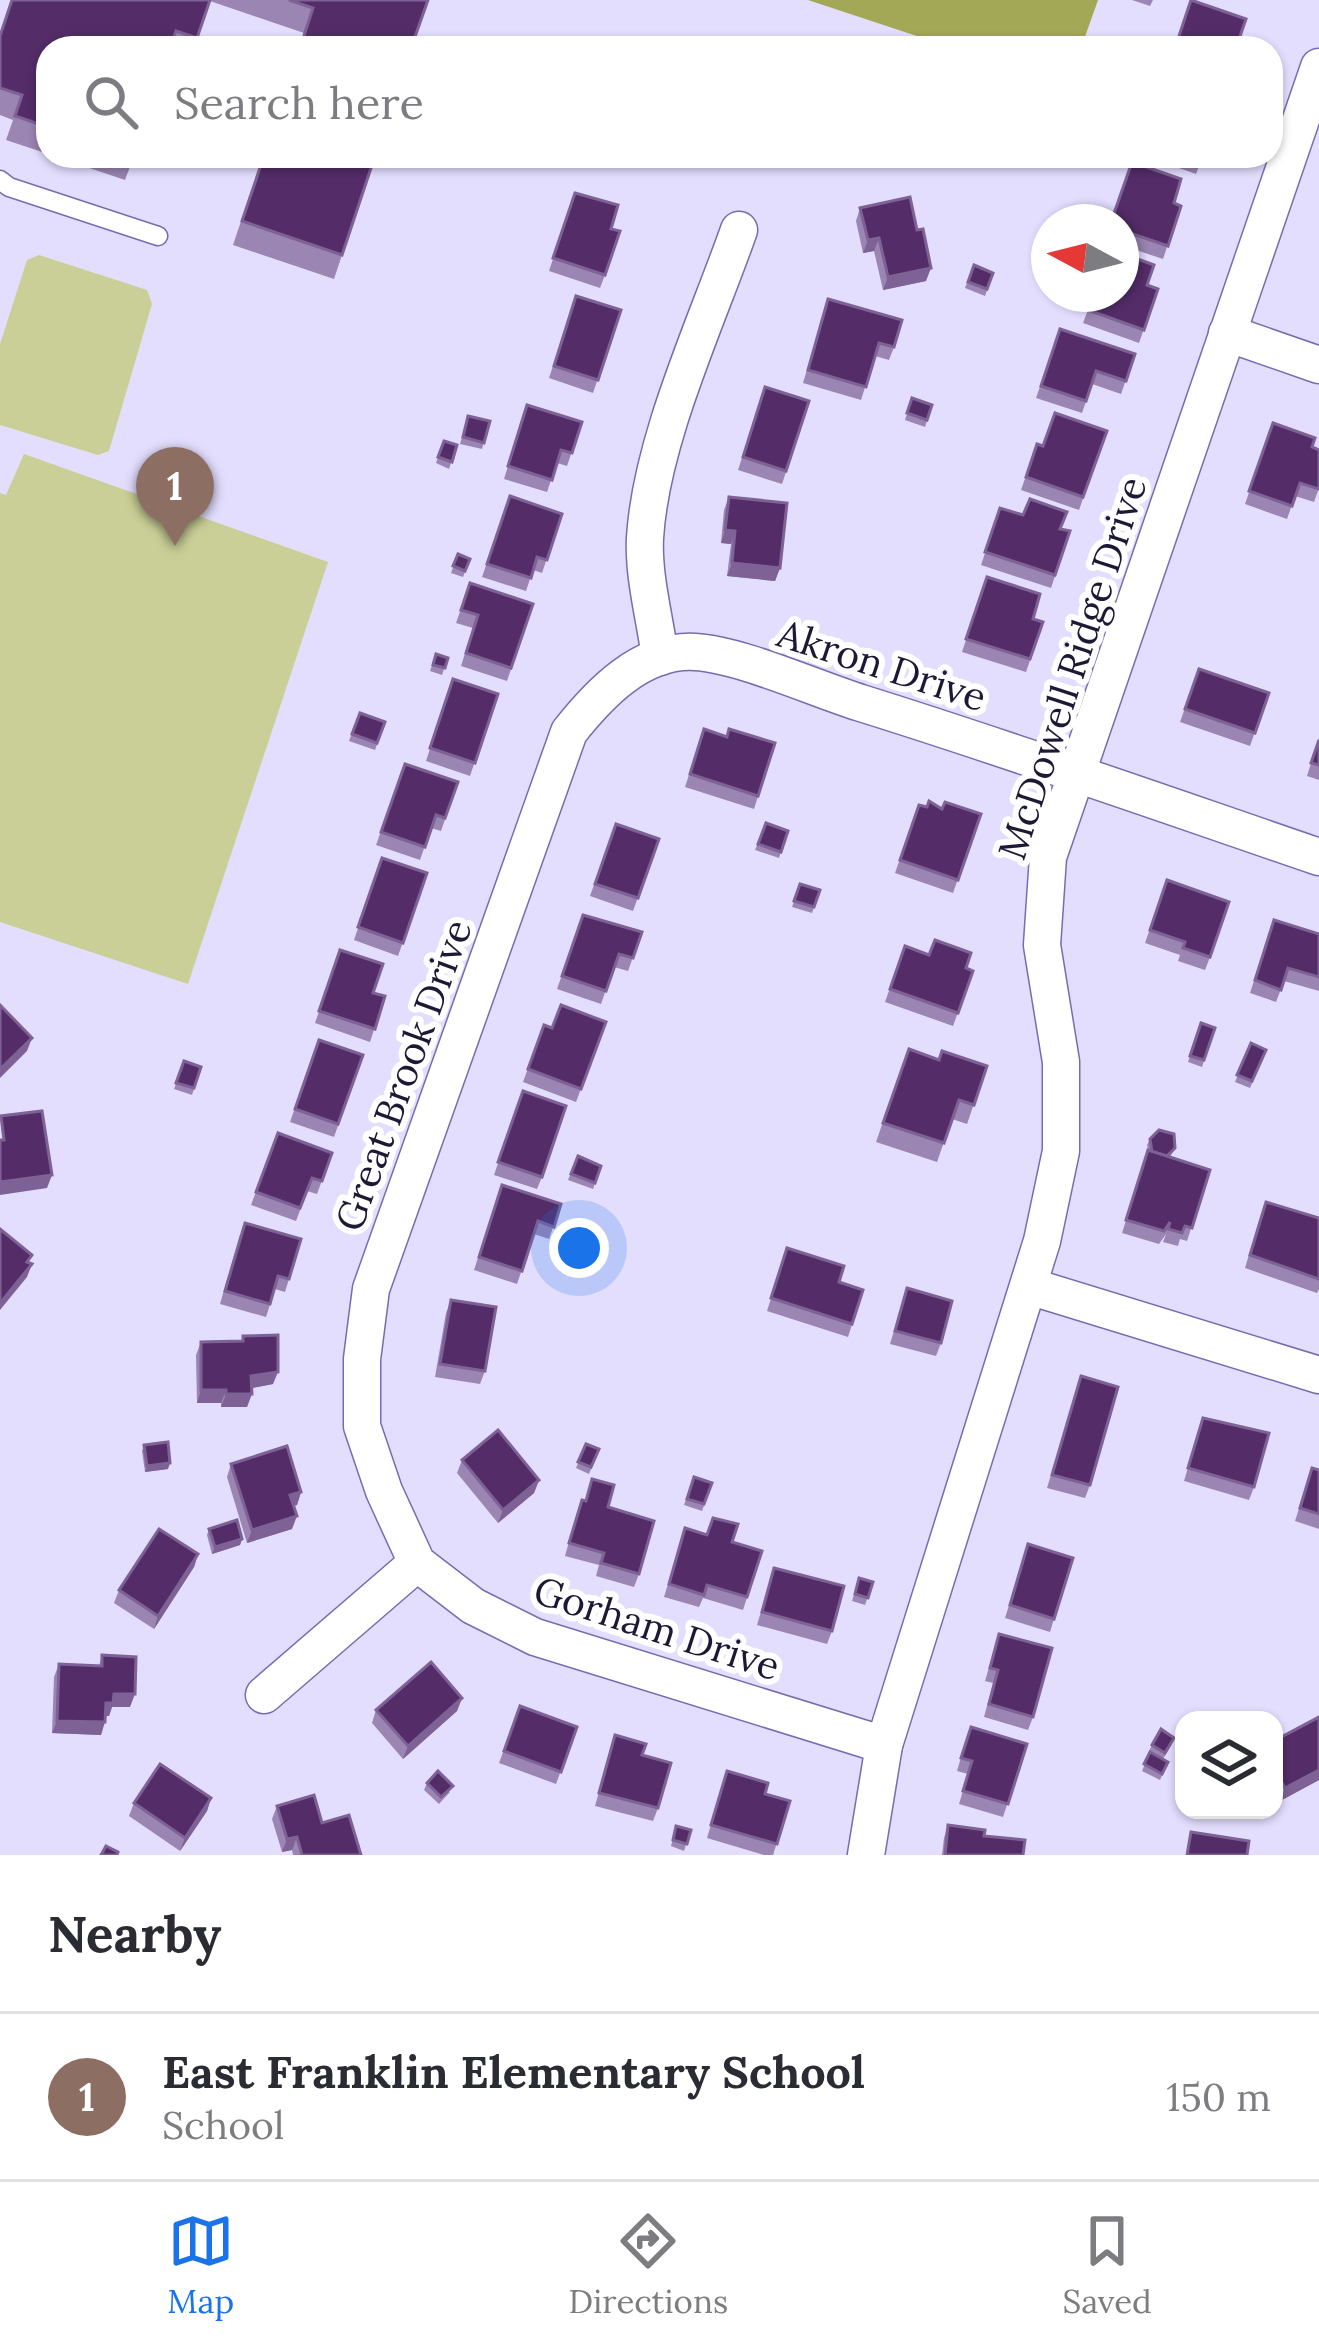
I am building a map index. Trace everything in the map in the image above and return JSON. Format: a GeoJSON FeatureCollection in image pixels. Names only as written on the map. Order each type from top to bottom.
{"type":"FeatureCollection","features":[{"type":"Feature","properties":{"kind":"street","name":"McDowell Ridge Drive"},"geometry":{"type":"LineString","coordinates":[[866,1855],[884,1745],[1029,1286],[1061,1151],[1061,1062],[1042,945],[1048,856],[1319,67]]}},
{"type":"Feature","properties":{"kind":"street"},"geometry":{"type":"LineString","coordinates":[[660,657],[644,543],[651,489],[739,230]]}},
{"type":"Feature","properties":{"kind":"street"},"geometry":{"type":"LineString","coordinates":[[1227,333],[1319,365]]}},
{"type":"Feature","properties":{"kind":"street","name":"Akron Drive"},"geometry":{"type":"LineString","coordinates":[[660,657],[695,652],[741,663],[1319,857]]}},
{"type":"Feature","properties":{"kind":"street","name":"Great Brook Drive"},"geometry":{"type":"LineString","coordinates":[[417,1563],[384,1491],[362,1426],[362,1359],[371,1289],[569,732],[608,689],[660,657]]}},
{"type":"Feature","properties":{"kind":"street"},"geometry":{"type":"LineString","coordinates":[[1029,1286],[1319,1375]]}},
{"type":"Feature","properties":{"kind":"street"},"geometry":{"type":"LineString","coordinates":[[265,1695],[417,1563]]}},
{"type":"Feature","properties":{"kind":"street","name":"Gorham Drive"},"geometry":{"type":"LineString","coordinates":[[417,1563],[472,1606],[535,1637],[884,1745]]}},
{"type":"Feature","properties":{"kind":"lane"},"geometry":{"type":"LineString","coordinates":[[0,180],[158,236]]}},
{"type":"Feature","properties":{"kind":"green space"},"geometry":{"type":"Polygon","coordinates":[[[808,0],[1098,0],[1085,36],[917,36],[808,0]]]}},
{"type":"Feature","properties":{"kind":"green space"},"geometry":{"type":"Polygon","coordinates":[[[39,255],[147,290],[152,304],[109,451],[98,455],[0,425],[0,344],[27,260],[39,255]]]}},
{"type":"Feature","properties":{"kind":"green space"},"geometry":{"type":"Polygon","coordinates":[[[24,454],[328,562],[188,984],[0,922],[0,493],[6,495],[24,454]]]}},
{"type":"Feature","properties":{"kind":"building"},"geometry":{"type":"Polygon","coordinates":[[[12,0],[210,0],[198,36],[176,31],[174,36],[36,36],[36,123],[15,116],[22,95],[0,88],[0,36],[12,0]]]}},
{"type":"Feature","properties":{"kind":"building"},"geometry":{"type":"Polygon","coordinates":[[[289,0],[428,0],[415,36],[304,36],[313,8],[289,0]]]}},
{"type":"Feature","properties":{"kind":"building"},"geometry":{"type":"Polygon","coordinates":[[[1191,0],[1246,19],[1240,36],[1179,36],[1191,0]]]}},
{"type":"Feature","properties":{"kind":"building"},"geometry":{"type":"Polygon","coordinates":[[[260,168],[371,168],[342,255],[242,221],[260,168]]]}},
{"type":"Feature","properties":{"kind":"building"},"geometry":{"type":"Polygon","coordinates":[[[1130,168],[1149,168],[1181,179],[1174,203],[1181,206],[1168,246],[1139,236],[1139,204],[1117,204],[1130,168]]]}},
{"type":"Feature","properties":{"kind":"building"},"geometry":{"type":"Polygon","coordinates":[[[575,193],[618,205],[611,229],[620,231],[605,275],[553,258],[575,193]]]}},
{"type":"Feature","properties":{"kind":"building"},"geometry":{"type":"Polygon","coordinates":[[[910,197],[931,268],[888,277],[879,238],[868,240],[860,208],[910,197]]]}},
{"type":"Feature","properties":{"kind":"building"},"geometry":{"type":"Polygon","coordinates":[[[1139,260],[1154,265],[1147,285],[1158,289],[1144,330],[1094,312],[1139,312],[1139,260]]]}},
{"type":"Feature","properties":{"kind":"building"},"geometry":{"type":"Polygon","coordinates":[[[974,265],[993,273],[987,289],[968,282],[974,265]]]}},
{"type":"Feature","properties":{"kind":"building"},"geometry":{"type":"Polygon","coordinates":[[[576,296],[621,310],[598,380],[554,366],[576,296]]]}},
{"type":"Feature","properties":{"kind":"building"},"geometry":{"type":"Polygon","coordinates":[[[828,299],[902,320],[894,347],[879,343],[866,387],[808,370],[828,299]]]}},
{"type":"Feature","properties":{"kind":"building"},"geometry":{"type":"Polygon","coordinates":[[[1060,329],[1135,354],[1126,381],[1096,371],[1086,401],[1041,386],[1060,329]]]}},
{"type":"Feature","properties":{"kind":"building"},"geometry":{"type":"Polygon","coordinates":[[[765,387],[809,401],[786,471],[743,457],[765,387]]]}},
{"type":"Feature","properties":{"kind":"building"},"geometry":{"type":"Polygon","coordinates":[[[912,398],[932,405],[927,420],[907,413],[912,398]]]}},
{"type":"Feature","properties":{"kind":"building"},"geometry":{"type":"Polygon","coordinates":[[[527,405],[582,422],[572,453],[561,450],[552,480],[508,466],[527,405]]]}},
{"type":"Feature","properties":{"kind":"building"},"geometry":{"type":"Polygon","coordinates":[[[1055,413],[1107,431],[1083,497],[1026,477],[1037,444],[1043,446],[1055,413]]]}},
{"type":"Feature","properties":{"kind":"building"},"geometry":{"type":"Polygon","coordinates":[[[468,416],[490,421],[484,443],[463,437],[468,416]]]}},
{"type":"Feature","properties":{"kind":"building"},"geometry":{"type":"Polygon","coordinates":[[[1273,423],[1315,438],[1312,447],[1319,450],[1319,489],[1300,483],[1292,506],[1249,491],[1273,423]]]}},
{"type":"Feature","properties":{"kind":"building"},"geometry":{"type":"Polygon","coordinates":[[[444,441],[457,445],[452,462],[438,457],[444,441]]]}},
{"type":"Feature","properties":{"kind":"building"},"geometry":{"type":"Polygon","coordinates":[[[510,496],[562,514],[547,560],[537,557],[531,578],[487,564],[510,496]]]}},
{"type":"Feature","properties":{"kind":"building"},"geometry":{"type":"Polygon","coordinates":[[[729,497],[787,503],[780,568],[732,563],[735,531],[725,530],[729,497]]]}},
{"type":"Feature","properties":{"kind":"building"},"geometry":{"type":"Polygon","coordinates":[[[1030,499],[1067,512],[1060,529],[1070,531],[1055,575],[985,552],[1000,508],[1023,515],[1030,499]]]}},
{"type":"Feature","properties":{"kind":"building"},"geometry":{"type":"Polygon","coordinates":[[[458,554],[470,559],[465,571],[453,566],[458,554]]]}},
{"type":"Feature","properties":{"kind":"building"},"geometry":{"type":"Polygon","coordinates":[[[987,577],[1040,594],[1033,619],[1043,622],[1030,659],[966,639],[987,577]]]}},
{"type":"Feature","properties":{"kind":"building"},"geometry":{"type":"Polygon","coordinates":[[[470,583],[533,604],[511,668],[466,653],[478,615],[461,610],[470,583]]]}},
{"type":"Feature","properties":{"kind":"building"},"geometry":{"type":"Polygon","coordinates":[[[436,654],[448,658],[445,668],[433,665],[436,654]]]}},
{"type":"Feature","properties":{"kind":"building"},"geometry":{"type":"Polygon","coordinates":[[[1199,669],[1269,693],[1255,733],[1185,709],[1199,669]]]}},
{"type":"Feature","properties":{"kind":"building"},"geometry":{"type":"Polygon","coordinates":[[[453,679],[498,694],[475,763],[430,748],[453,679]]]}},
{"type":"Feature","properties":{"kind":"building"},"geometry":{"type":"Polygon","coordinates":[[[360,713],[385,722],[377,743],[352,734],[360,713]]]}},
{"type":"Feature","properties":{"kind":"building"},"geometry":{"type":"Polygon","coordinates":[[[704,729],[727,737],[729,729],[775,743],[758,796],[690,774],[704,729]]]}},
{"type":"Feature","properties":{"kind":"building"},"geometry":{"type":"Polygon","coordinates":[[[1319,740],[1319,765],[1311,763],[1319,740]]]}},
{"type":"Feature","properties":{"kind":"building"},"geometry":{"type":"Polygon","coordinates":[[[405,764],[458,782],[445,818],[436,815],[425,847],[381,832],[405,764]]]}},
{"type":"Feature","properties":{"kind":"building"},"geometry":{"type":"Polygon","coordinates":[[[929,801],[942,809],[945,802],[981,814],[958,880],[900,860],[919,805],[927,807],[929,801]]]}},
{"type":"Feature","properties":{"kind":"building"},"geometry":{"type":"Polygon","coordinates":[[[766,823],[788,831],[781,852],[758,844],[766,823]]]}},
{"type":"Feature","properties":{"kind":"building"},"geometry":{"type":"Polygon","coordinates":[[[616,824],[659,839],[638,898],[595,884],[616,824]]]}},
{"type":"Feature","properties":{"kind":"building"},"geometry":{"type":"Polygon","coordinates":[[[382,858],[427,873],[403,943],[358,927],[382,858]]]}},
{"type":"Feature","properties":{"kind":"building"},"geometry":{"type":"Polygon","coordinates":[[[1167,880],[1229,902],[1210,957],[1150,930],[1167,880]]]}},
{"type":"Feature","properties":{"kind":"building"},"geometry":{"type":"Polygon","coordinates":[[[800,884],[820,890],[814,907],[794,901],[800,884]]]}},
{"type":"Feature","properties":{"kind":"building"},"geometry":{"type":"Polygon","coordinates":[[[583,915],[642,932],[633,958],[619,954],[606,991],[562,976],[583,915]]]}},
{"type":"Feature","properties":{"kind":"building"},"geometry":{"type":"Polygon","coordinates":[[[1274,920],[1319,934],[1319,977],[1288,968],[1281,990],[1255,980],[1274,920]]]}},
{"type":"Feature","properties":{"kind":"building"},"geometry":{"type":"Polygon","coordinates":[[[935,940],[971,953],[966,968],[973,971],[958,1013],[890,989],[905,946],[929,955],[935,940]]]}},
{"type":"Feature","properties":{"kind":"building"},"geometry":{"type":"Polygon","coordinates":[[[340,950],[383,964],[373,993],[385,996],[375,1029],[319,1011],[340,950]]]}},
{"type":"Feature","properties":{"kind":"building"},"geometry":{"type":"Polygon","coordinates":[[[0,1005],[32,1038],[0,1069],[0,1005]]]}},
{"type":"Feature","properties":{"kind":"building"},"geometry":{"type":"Polygon","coordinates":[[[561,1005],[606,1022],[581,1089],[528,1069],[544,1025],[552,1028],[561,1005]]]}},
{"type":"Feature","properties":{"kind":"building"},"geometry":{"type":"Polygon","coordinates":[[[1201,1023],[1215,1028],[1204,1060],[1190,1056],[1201,1023]]]}},
{"type":"Feature","properties":{"kind":"building"},"geometry":{"type":"Polygon","coordinates":[[[319,1040],[363,1055],[338,1124],[295,1109],[319,1040]]]}},
{"type":"Feature","properties":{"kind":"building"},"geometry":{"type":"Polygon","coordinates":[[[1251,1043],[1266,1050],[1252,1081],[1237,1075],[1251,1043]]]}},
{"type":"Feature","properties":{"kind":"building"},"geometry":{"type":"Polygon","coordinates":[[[909,1049],[939,1060],[942,1051],[987,1066],[974,1105],[959,1100],[944,1143],[883,1123],[909,1049]]]}},
{"type":"Feature","properties":{"kind":"building"},"geometry":{"type":"Polygon","coordinates":[[[184,1061],[201,1067],[194,1088],[176,1083],[184,1061]]]}},
{"type":"Feature","properties":{"kind":"building"},"geometry":{"type":"Polygon","coordinates":[[[523,1091],[566,1106],[542,1177],[498,1162],[523,1091]]]}},
{"type":"Feature","properties":{"kind":"building"},"geometry":{"type":"Polygon","coordinates":[[[42,1111],[52,1175],[0,1182],[1,1116],[42,1111]]]}},
{"type":"Feature","properties":{"kind":"building"},"geometry":{"type":"Polygon","coordinates":[[[1159,1130],[1174,1134],[1175,1148],[1167,1156],[1152,1152],[1150,1139],[1159,1130]]]}},
{"type":"Feature","properties":{"kind":"building"},"geometry":{"type":"Polygon","coordinates":[[[278,1133],[332,1153],[322,1181],[312,1178],[300,1208],[256,1192],[278,1133]]]}},
{"type":"Feature","properties":{"kind":"building"},"geometry":{"type":"Polygon","coordinates":[[[1148,1150],[1210,1170],[1192,1228],[1185,1226],[1182,1233],[1168,1229],[1170,1222],[1164,1231],[1126,1220],[1148,1150]]]}},
{"type":"Feature","properties":{"kind":"building"},"geometry":{"type":"Polygon","coordinates":[[[578,1156],[601,1166],[595,1183],[571,1174],[578,1156]]]}},
{"type":"Feature","properties":{"kind":"building"},"geometry":{"type":"Polygon","coordinates":[[[502,1185],[561,1204],[554,1227],[538,1221],[522,1271],[479,1257],[502,1185]]]}},
{"type":"Feature","properties":{"kind":"building"},"geometry":{"type":"Polygon","coordinates":[[[1266,1202],[1319,1218],[1319,1279],[1250,1255],[1266,1202]]]}},
{"type":"Feature","properties":{"kind":"building"},"geometry":{"type":"Polygon","coordinates":[[[245,1223],[301,1239],[289,1279],[278,1276],[270,1304],[225,1291],[245,1223]]]}},
{"type":"Feature","properties":{"kind":"building"},"geometry":{"type":"Polygon","coordinates":[[[0,1229],[32,1255],[27,1262],[32,1264],[0,1303],[0,1229]]]}},
{"type":"Feature","properties":{"kind":"building"},"geometry":{"type":"Polygon","coordinates":[[[787,1248],[844,1266],[839,1282],[863,1290],[852,1324],[771,1298],[787,1248]]]}},
{"type":"Feature","properties":{"kind":"building"},"geometry":{"type":"Polygon","coordinates":[[[907,1288],[952,1301],[941,1343],[895,1331],[907,1288]]]}},
{"type":"Feature","properties":{"kind":"building"},"geometry":{"type":"Polygon","coordinates":[[[451,1300],[496,1307],[485,1371],[440,1364],[451,1300]]]}},
{"type":"Feature","properties":{"kind":"building"},"geometry":{"type":"Polygon","coordinates":[[[278,1335],[278,1372],[251,1376],[252,1394],[201,1390],[201,1342],[278,1335]]]}},
{"type":"Feature","properties":{"kind":"building"},"geometry":{"type":"Polygon","coordinates":[[[1081,1376],[1118,1387],[1090,1485],[1052,1475],[1081,1376]]]}},
{"type":"Feature","properties":{"kind":"building"},"geometry":{"type":"Polygon","coordinates":[[[1203,1418],[1269,1433],[1254,1487],[1188,1468],[1203,1418]]]}},
{"type":"Feature","properties":{"kind":"building"},"geometry":{"type":"Polygon","coordinates":[[[498,1430],[539,1480],[503,1510],[462,1460],[498,1430]]]}},
{"type":"Feature","properties":{"kind":"building"},"geometry":{"type":"Polygon","coordinates":[[[168,1442],[170,1463],[147,1466],[144,1445],[168,1442]]]}},
{"type":"Feature","properties":{"kind":"building"},"geometry":{"type":"Polygon","coordinates":[[[586,1444],[599,1449],[591,1467],[578,1462],[586,1444]]]}},
{"type":"Feature","properties":{"kind":"building"},"geometry":{"type":"Polygon","coordinates":[[[287,1446],[301,1492],[290,1495],[297,1516],[252,1530],[231,1464],[287,1446]]]}},
{"type":"Feature","properties":{"kind":"building"},"geometry":{"type":"Polygon","coordinates":[[[1312,1468],[1319,1470],[1319,1514],[1300,1508],[1312,1468]]]}},
{"type":"Feature","properties":{"kind":"building"},"geometry":{"type":"Polygon","coordinates":[[[694,1477],[712,1483],[704,1504],[687,1499],[694,1477]]]}},
{"type":"Feature","properties":{"kind":"building"},"geometry":{"type":"Polygon","coordinates":[[[592,1479],[614,1485],[608,1507],[654,1521],[639,1574],[601,1563],[604,1553],[569,1543],[592,1479]]]}},
{"type":"Feature","properties":{"kind":"building"},"geometry":{"type":"Polygon","coordinates":[[[713,1518],[738,1524],[732,1542],[762,1551],[747,1597],[707,1585],[704,1595],[669,1584],[685,1528],[707,1535],[713,1518]]]}},
{"type":"Feature","properties":{"kind":"building"},"geometry":{"type":"Polygon","coordinates":[[[237,1520],[242,1539],[215,1547],[209,1529],[237,1520]]]}},
{"type":"Feature","properties":{"kind":"building"},"geometry":{"type":"Polygon","coordinates":[[[159,1529],[198,1554],[158,1616],[119,1590],[159,1529]]]}},
{"type":"Feature","properties":{"kind":"building"},"geometry":{"type":"Polygon","coordinates":[[[1028,1544],[1073,1558],[1054,1619],[1010,1605],[1028,1544]]]}},
{"type":"Feature","properties":{"kind":"building"},"geometry":{"type":"Polygon","coordinates":[[[774,1568],[844,1586],[832,1631],[762,1612],[774,1568]]]}},
{"type":"Feature","properties":{"kind":"building"},"geometry":{"type":"Polygon","coordinates":[[[859,1578],[873,1582],[868,1598],[855,1594],[859,1578]]]}},
{"type":"Feature","properties":{"kind":"building"},"geometry":{"type":"Polygon","coordinates":[[[999,1634],[1052,1648],[1033,1717],[989,1704],[998,1670],[990,1668],[999,1634]]]}},
{"type":"Feature","properties":{"kind":"building"},"geometry":{"type":"Polygon","coordinates":[[[102,1655],[136,1657],[135,1694],[114,1694],[113,1703],[106,1703],[105,1722],[57,1721],[59,1664],[102,1666],[102,1655]]]}},
{"type":"Feature","properties":{"kind":"building"},"geometry":{"type":"Polygon","coordinates":[[[431,1662],[462,1698],[408,1746],[376,1710],[431,1662]]]}},
{"type":"Feature","properties":{"kind":"building"},"geometry":{"type":"Polygon","coordinates":[[[520,1706],[577,1727],[561,1772],[504,1751],[520,1706]]]}},
{"type":"Feature","properties":{"kind":"building"},"geometry":{"type":"Polygon","coordinates":[[[1319,1717],[1319,1770],[1285,1788],[1283,1784],[1283,1736],[1319,1717]]]}},
{"type":"Feature","properties":{"kind":"building"},"geometry":{"type":"Polygon","coordinates":[[[971,1727],[1027,1744],[1008,1804],[963,1791],[972,1761],[961,1758],[971,1727]]]}},
{"type":"Feature","properties":{"kind":"building"},"geometry":{"type":"Polygon","coordinates":[[[1161,1729],[1174,1738],[1165,1753],[1152,1745],[1161,1729]]]}},
{"type":"Feature","properties":{"kind":"building"},"geometry":{"type":"Polygon","coordinates":[[[615,1735],[646,1744],[642,1755],[671,1763],[658,1808],[599,1793],[615,1735]]]}},
{"type":"Feature","properties":{"kind":"building"},"geometry":{"type":"Polygon","coordinates":[[[1150,1752],[1168,1762],[1162,1774],[1144,1764],[1150,1752]]]}},
{"type":"Feature","properties":{"kind":"building"},"geometry":{"type":"Polygon","coordinates":[[[160,1764],[211,1798],[185,1838],[134,1803],[160,1764]]]}},
{"type":"Feature","properties":{"kind":"building"},"geometry":{"type":"Polygon","coordinates":[[[438,1771],[453,1786],[441,1797],[427,1783],[438,1771]]]}},
{"type":"Feature","properties":{"kind":"building"},"geometry":{"type":"Polygon","coordinates":[[[727,1771],[768,1783],[765,1794],[790,1801],[777,1844],[711,1825],[727,1771]]]}},
{"type":"Feature","properties":{"kind":"building"},"geometry":{"type":"Polygon","coordinates":[[[314,1795],[322,1823],[349,1815],[361,1855],[302,1855],[297,1837],[287,1839],[277,1806],[314,1795]]]}},
{"type":"Feature","properties":{"kind":"building"},"geometry":{"type":"Polygon","coordinates":[[[948,1825],[985,1830],[984,1836],[1025,1840],[1023,1855],[945,1855],[948,1825]]]}},
{"type":"Feature","properties":{"kind":"building"},"geometry":{"type":"Polygon","coordinates":[[[676,1826],[691,1830],[687,1844],[673,1840],[676,1826]]]}},
{"type":"Feature","properties":{"kind":"building"},"geometry":{"type":"Polygon","coordinates":[[[1191,1832],[1249,1841],[1247,1855],[1187,1855],[1191,1832]]]}},
{"type":"Feature","properties":{"kind":"building"},"geometry":{"type":"Polygon","coordinates":[[[106,1846],[118,1852],[117,1855],[101,1855],[106,1846]]]}},
{"type":"Feature","properties":{"kind":"place","name":"East Franklin Elementary School"},"geometry":{"type":"Point","coordinates":[175,546]}}]}
